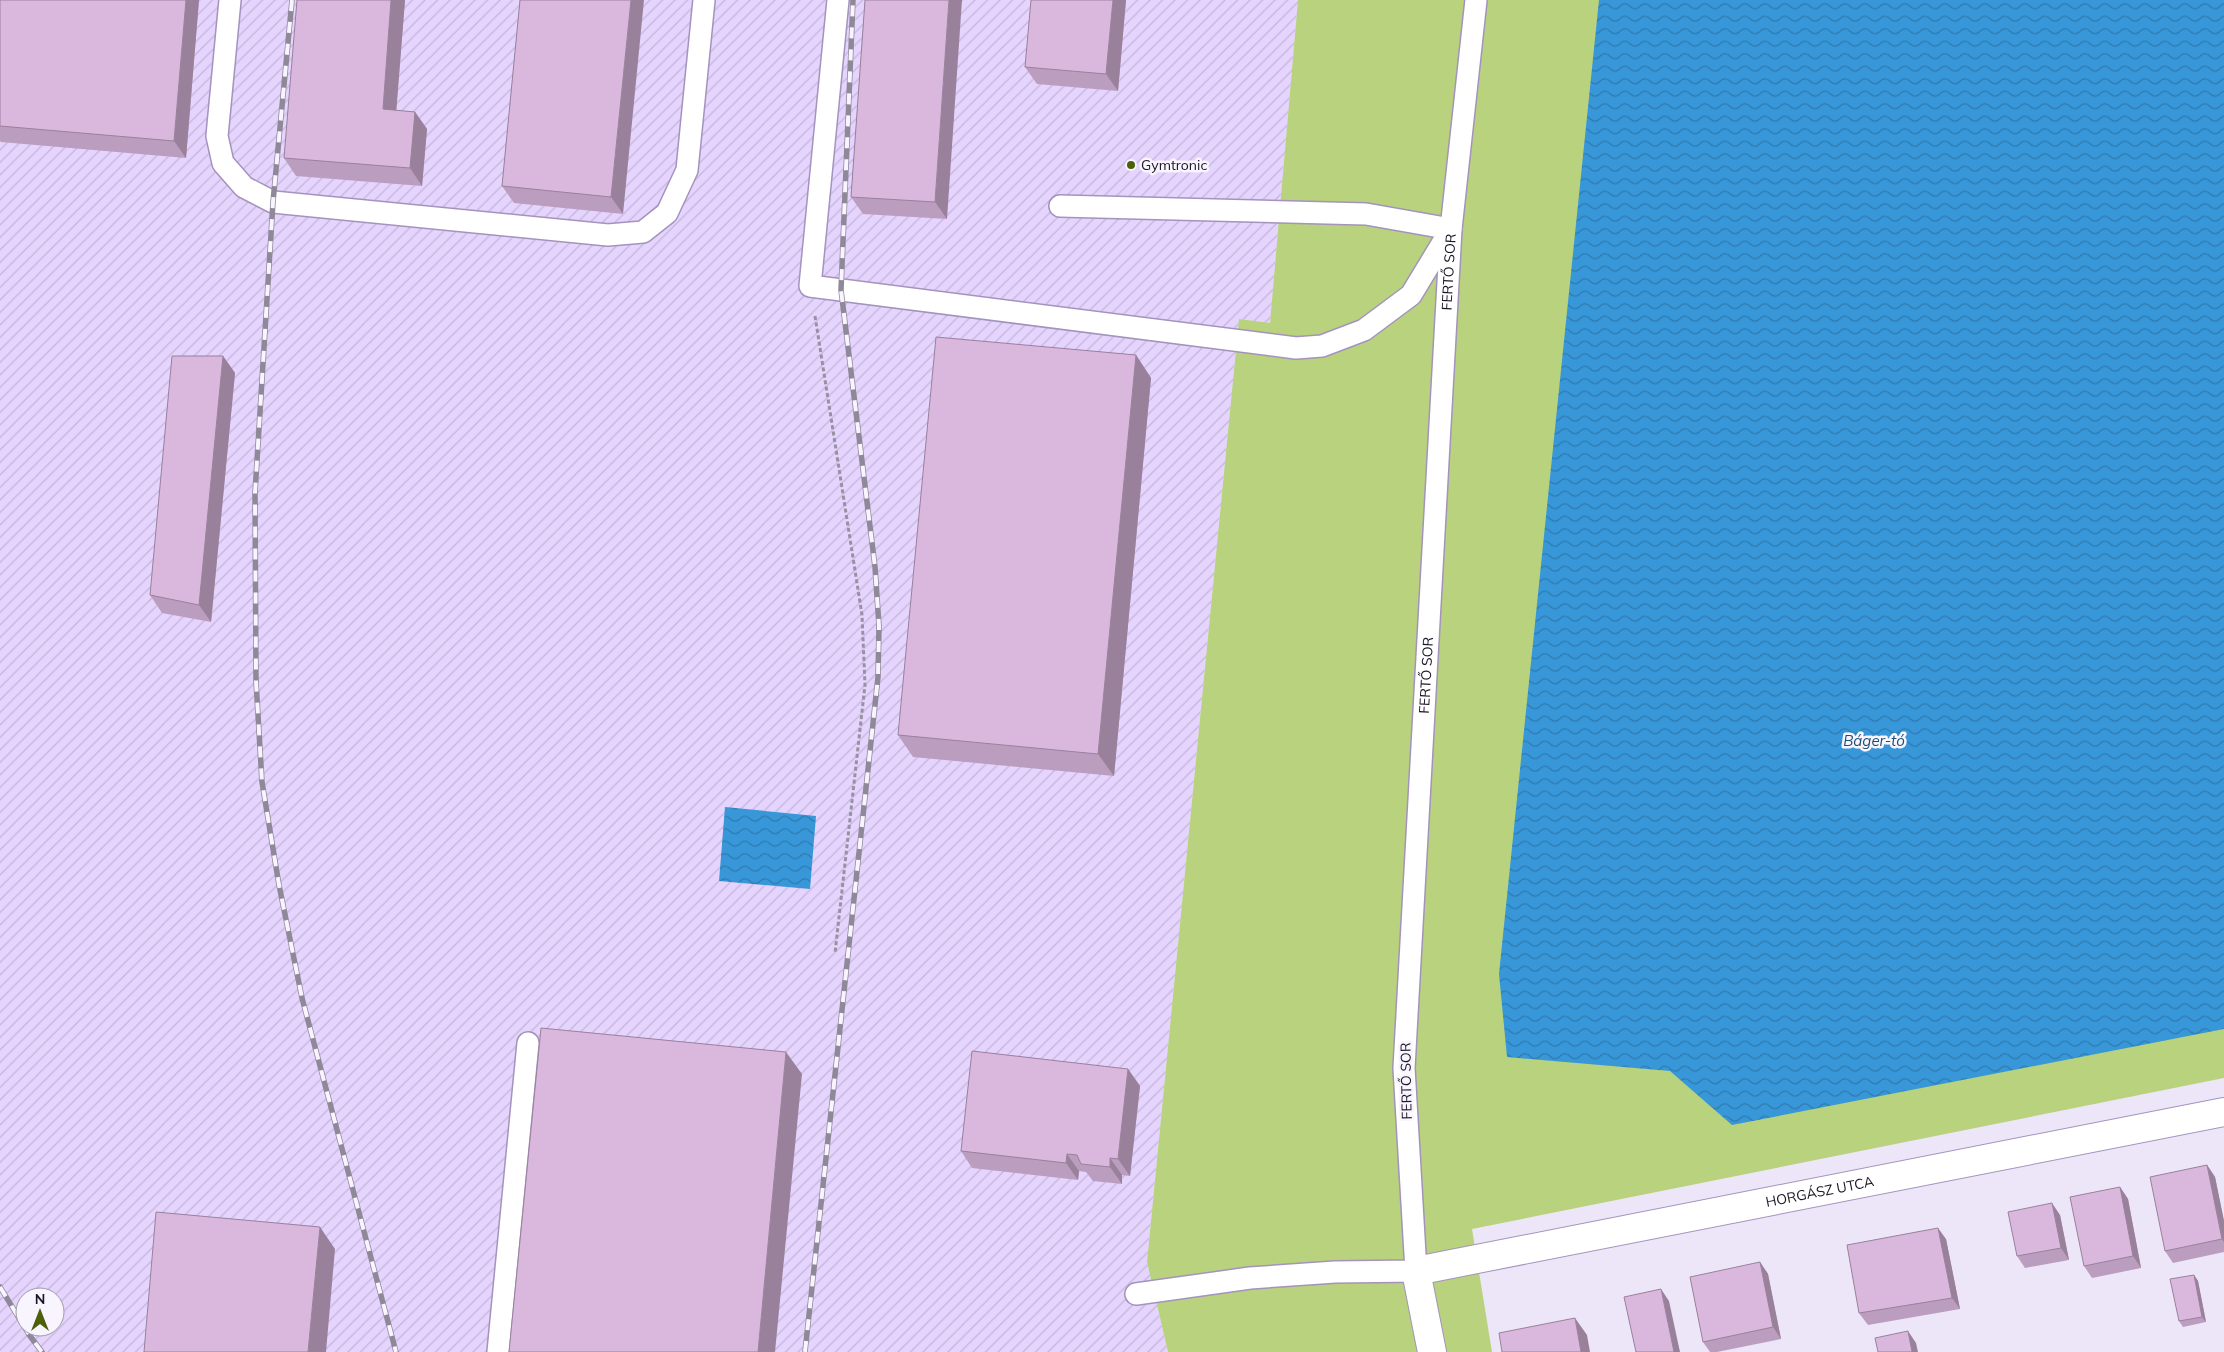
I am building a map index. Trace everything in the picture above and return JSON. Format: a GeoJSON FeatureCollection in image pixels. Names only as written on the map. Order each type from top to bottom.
{"type":"FeatureCollection","features":[{"type":"Feature","properties":{"kind":"street","name":"HORGÁSZ UTCA"},"geometry":{"type":"LineString","coordinates":[[1416,1271],[2224,1112]]}},
{"type":"Feature","properties":{"kind":"street","name":"FERTŐ SOR"},"geometry":{"type":"LineString","coordinates":[[1416,1271],[1432,1352]]}},
{"type":"Feature","properties":{"kind":"lane"},"geometry":{"type":"LineString","coordinates":[[230,0],[217,136],[223,163],[244,187],[273,202],[608,235],[643,232],[667,213],[687,170],[704,0]]}},
{"type":"Feature","properties":{"kind":"lane"},"geometry":{"type":"LineString","coordinates":[[838,0],[810,286],[1296,348],[1322,346],[1364,330],[1411,296],[1451,229],[1366,214],[1060,206]]}},
{"type":"Feature","properties":{"kind":"lane","name":"FERTŐ SOR"},"geometry":{"type":"LineString","coordinates":[[1416,1271],[1404,1068],[1451,229],[1476,0]]}},
{"type":"Feature","properties":{"kind":"lane"},"geometry":{"type":"LineString","coordinates":[[498,1352],[528,1042]]}},
{"type":"Feature","properties":{"kind":"lane"},"geometry":{"type":"LineString","coordinates":[[1136,1294],[1250,1278],[1335,1272],[1416,1271]]}},
{"type":"Feature","properties":{"kind":"path"},"geometry":{"type":"LineString","coordinates":[[810,286],[862,615],[865,685],[835,953]]}},
{"type":"Feature","properties":{"kind":"shaded area"},"geometry":{"type":"Polygon","coordinates":[[[0,0],[1298,0],[1270,324],[1239,319],[1147,1262],[1168,1352],[0,1352],[0,0]]]}},
{"type":"Feature","properties":{"kind":"green space"},"geometry":{"type":"Polygon","coordinates":[[[1298,0],[2224,0],[2224,1078],[1472,1229],[1492,1352],[1168,1352],[1147,1262],[1239,319],[1270,323],[1298,0]]]}},
{"type":"Feature","properties":{"kind":"water","name":"Báger-tó"},"geometry":{"type":"Polygon","coordinates":[[[1599,0],[2224,0],[2224,1029],[1732,1125],[1670,1071],[1507,1057],[1499,974],[1599,0]]]}},
{"type":"Feature","properties":{"kind":"water"},"geometry":{"type":"Polygon","coordinates":[[[725,807],[816,816],[810,889],[719,881],[725,807]]]}},
{"type":"Feature","properties":{"kind":"building"},"geometry":{"type":"Polygon","coordinates":[[[0,0],[186,0],[174,141],[0,126],[0,0]]]}},
{"type":"Feature","properties":{"kind":"building"},"geometry":{"type":"Polygon","coordinates":[[[297,0],[391,0],[383,109],[415,112],[410,168],[284,158],[297,0]]]}},
{"type":"Feature","properties":{"kind":"building"},"geometry":{"type":"Polygon","coordinates":[[[520,0],[631,0],[611,197],[502,186],[520,0]]]}},
{"type":"Feature","properties":{"kind":"building"},"geometry":{"type":"Polygon","coordinates":[[[865,0],[949,0],[935,202],[851,197],[865,0]]]}},
{"type":"Feature","properties":{"kind":"building"},"geometry":{"type":"Polygon","coordinates":[[[1031,0],[1113,0],[1106,74],[1025,67],[1031,0]]]}},
{"type":"Feature","properties":{"kind":"building"},"geometry":{"type":"Polygon","coordinates":[[[936,337],[1136,355],[1098,754],[898,735],[936,337]]]}},
{"type":"Feature","properties":{"kind":"building"},"geometry":{"type":"Polygon","coordinates":[[[172,356],[223,356],[199,605],[150,595],[172,356]]]}},
{"type":"Feature","properties":{"kind":"building"},"geometry":{"type":"Polygon","coordinates":[[[541,1028],[786,1052],[758,1352],[509,1352],[541,1028]]]}},
{"type":"Feature","properties":{"kind":"building"},"geometry":{"type":"Polygon","coordinates":[[[972,1051],[1128,1069],[1118,1159],[1110,1158],[1110,1167],[1081,1164],[1077,1155],[1067,1154],[1066,1163],[961,1151],[972,1051]]]}},
{"type":"Feature","properties":{"kind":"building"},"geometry":{"type":"Polygon","coordinates":[[[2207,1165],[2222,1239],[2165,1251],[2150,1177],[2207,1165]]]}},
{"type":"Feature","properties":{"kind":"building"},"geometry":{"type":"Polygon","coordinates":[[[2120,1187],[2133,1256],[2084,1266],[2070,1197],[2120,1187]]]}},
{"type":"Feature","properties":{"kind":"building"},"geometry":{"type":"Polygon","coordinates":[[[2052,1203],[2061,1248],[2017,1256],[2008,1212],[2052,1203]]]}},
{"type":"Feature","properties":{"kind":"building"},"geometry":{"type":"Polygon","coordinates":[[[156,1212],[320,1227],[308,1352],[144,1352],[156,1212]]]}},
{"type":"Feature","properties":{"kind":"building"},"geometry":{"type":"Polygon","coordinates":[[[1938,1228],[1952,1298],[1859,1313],[1847,1245],[1938,1228]]]}},
{"type":"Feature","properties":{"kind":"building"},"geometry":{"type":"Polygon","coordinates":[[[1760,1262],[1773,1327],[1703,1342],[1690,1277],[1760,1262]]]}},
{"type":"Feature","properties":{"kind":"building"},"geometry":{"type":"Polygon","coordinates":[[[2194,1275],[2202,1317],[2179,1321],[2170,1279],[2194,1275]]]}},
{"type":"Feature","properties":{"kind":"building"},"geometry":{"type":"Polygon","coordinates":[[[1661,1289],[1674,1352],[1636,1352],[1624,1297],[1661,1289]]]}},
{"type":"Feature","properties":{"kind":"building"},"geometry":{"type":"Polygon","coordinates":[[[1575,1318],[1581,1352],[1502,1352],[1499,1333],[1575,1318]]]}},
{"type":"Feature","properties":{"kind":"building"},"geometry":{"type":"Polygon","coordinates":[[[1908,1331],[1912,1352],[1878,1352],[1875,1338],[1908,1331]]]}},
{"type":"Feature","properties":{"kind":"railway"},"geometry":{"type":"LineString","coordinates":[[292,0],[273,202],[255,493],[256,681],[262,782],[279,885],[302,998],[396,1352]]}},
{"type":"Feature","properties":{"kind":"railway"},"geometry":{"type":"LineString","coordinates":[[805,1352],[878,677],[879,626],[875,567],[841,290],[853,0]]}},
{"type":"Feature","properties":{"kind":"railway"},"geometry":{"type":"LineString","coordinates":[[0,1287],[42,1352]]}},
{"type":"Feature","properties":{"kind":"place","name":"Gymtronic"},"geometry":{"type":"Point","coordinates":[1131,165]}}]}
